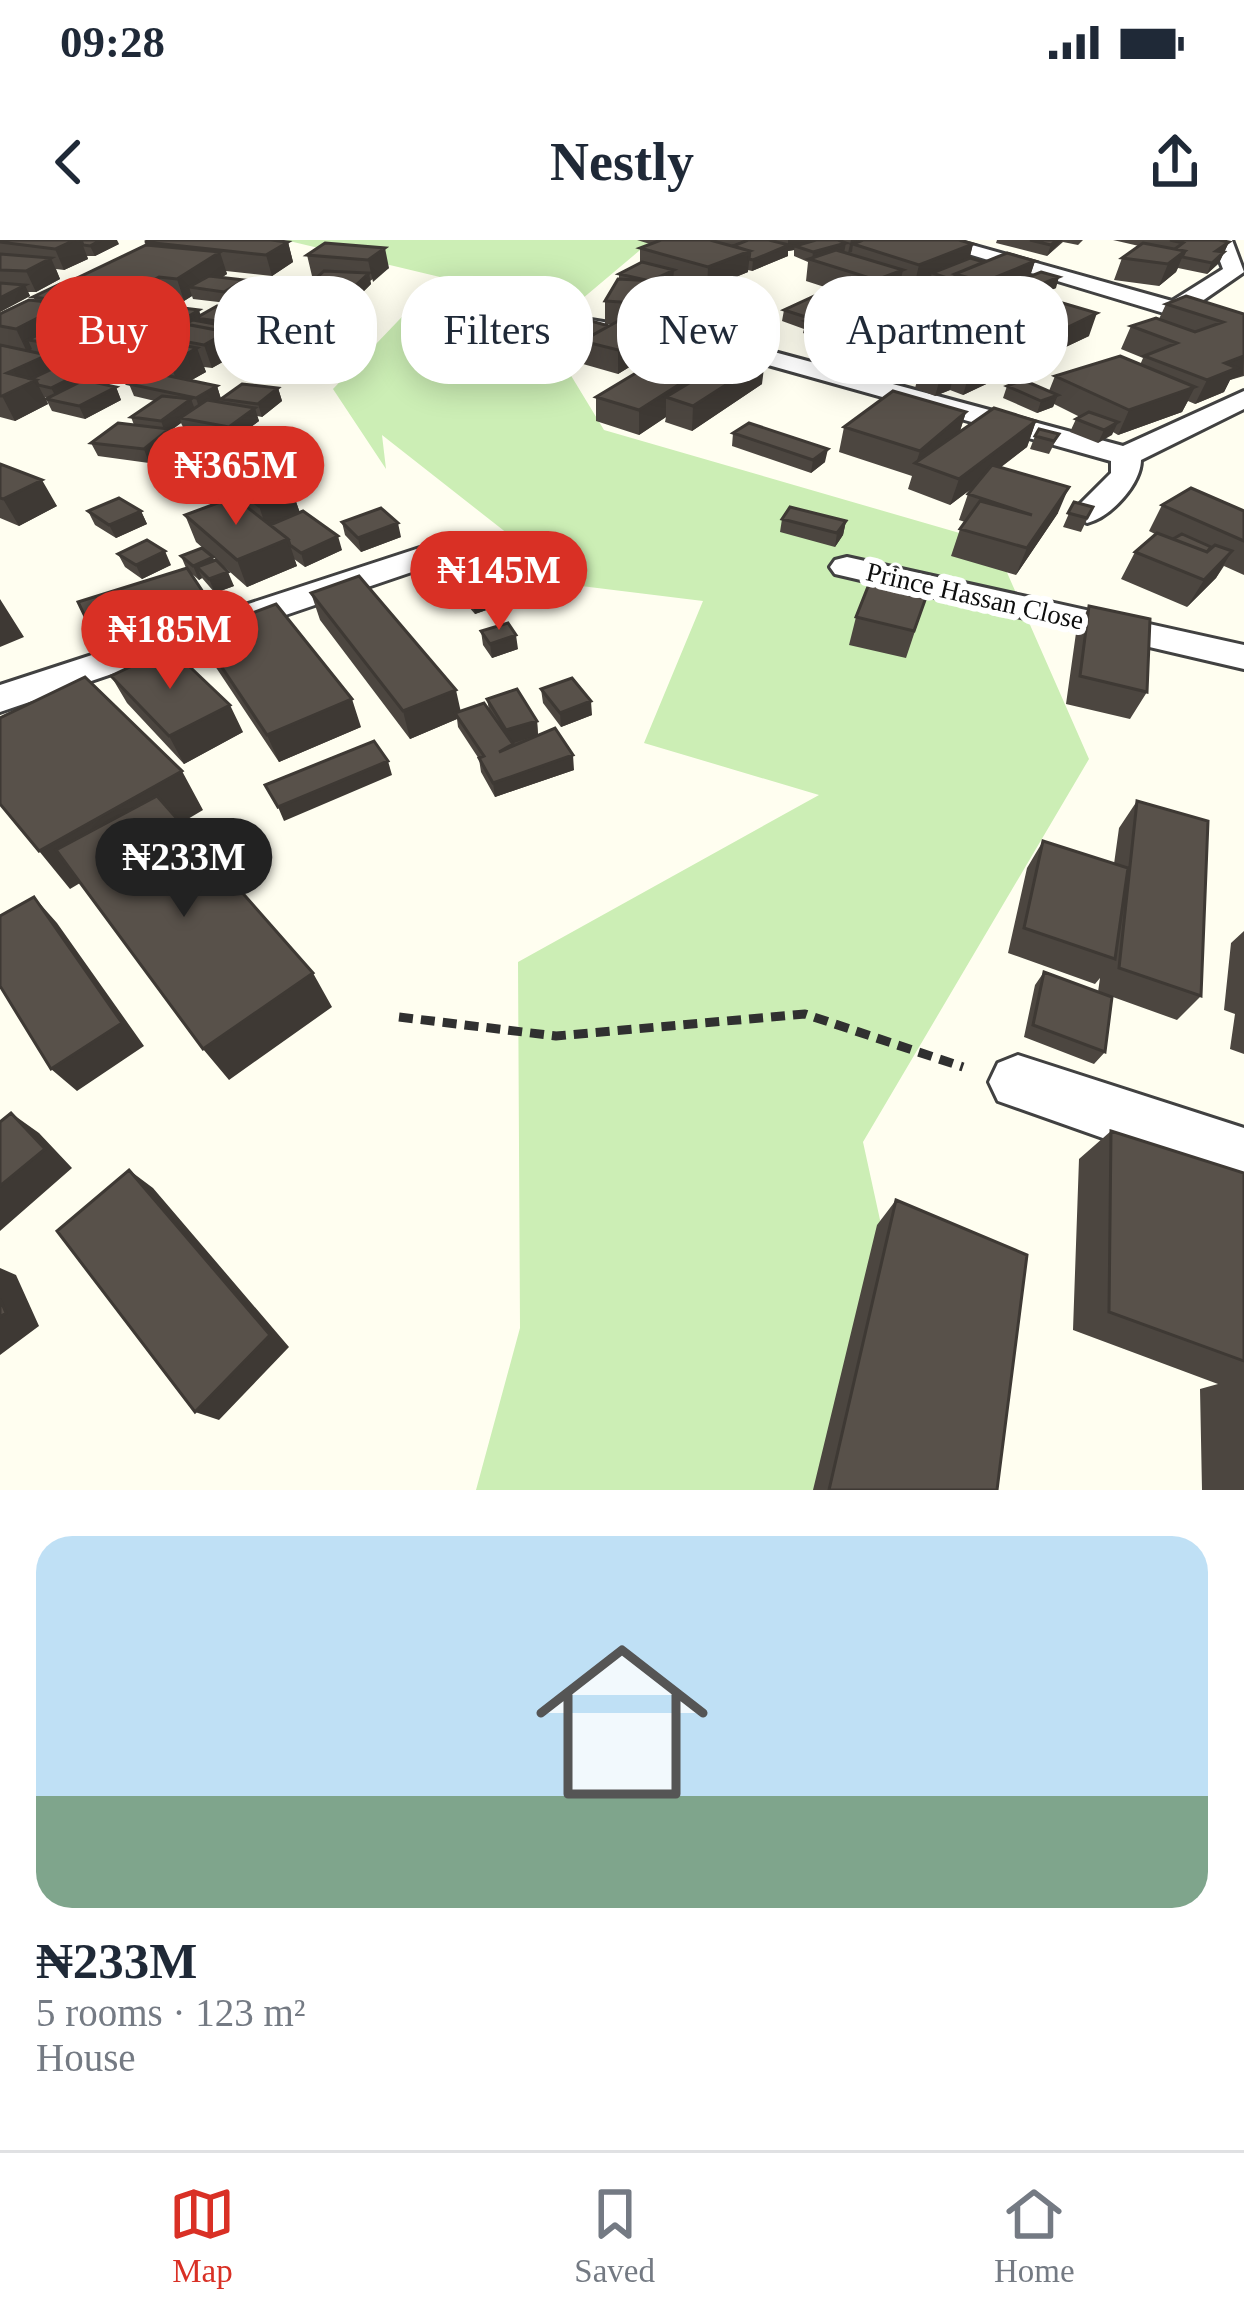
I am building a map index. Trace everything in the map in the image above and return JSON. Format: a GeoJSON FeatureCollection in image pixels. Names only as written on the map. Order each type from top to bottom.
{"type":"FeatureCollection","features":[{"type":"Feature","properties":{"kind":"street"},"geometry":{"type":"LineString","coordinates":[[932,240],[1175,309],[1244,334]]}},
{"type":"Feature","properties":{"kind":"street"},"geometry":{"type":"LineString","coordinates":[[1175,309],[1239,272],[1222,240]]}},
{"type":"Feature","properties":{"kind":"street"},"geometry":{"type":"LineString","coordinates":[[593,327],[752,352],[1126,456],[1244,399]]}},
{"type":"Feature","properties":{"kind":"street"},"geometry":{"type":"LineString","coordinates":[[1087,513],[1126,475],[1126,456]]}},
{"type":"Feature","properties":{"kind":"street"},"geometry":{"type":"LineString","coordinates":[[0,699],[441,550]]}},
{"type":"Feature","properties":{"kind":"street","name":"Prince Hassan Close"},"geometry":{"type":"LineString","coordinates":[[847,567],[1244,657]]}},
{"type":"Feature","properties":{"kind":"street"},"geometry":{"type":"LineString","coordinates":[[1018,1082],[1244,1158]]}},
{"type":"Feature","properties":{"kind":"path"},"geometry":{"type":"LineString","coordinates":[[399,1017],[556,1036],[805,1014],[1018,1082]]}},
{"type":"Feature","properties":{"kind":"green space"},"geometry":{"type":"Polygon","coordinates":[[[285,240],[652,240],[593,290],[593,276],[436,276],[285,240]]]}},
{"type":"Feature","properties":{"kind":"green space"},"geometry":{"type":"Polygon","coordinates":[[[401,318],[401,384],[576,384],[604,430],[994,543],[1089,759],[863,1142],[939,1490],[476,1490],[520,1328],[518,962],[819,795],[644,743],[703,601],[573,585],[382,435],[386,469],[333,389],[338,384],[377,384],[377,343],[401,318]]]}},
{"type":"Feature","properties":{"kind":"building"},"geometry":{"type":"Polygon","coordinates":[[[2,240],[75,240],[55,249],[2,240]]]}},
{"type":"Feature","properties":{"kind":"building"},"geometry":{"type":"Polygon","coordinates":[[[661,240],[710,240],[750,251],[708,267],[640,248],[661,240]]]}},
{"type":"Feature","properties":{"kind":"building"},"geometry":{"type":"Polygon","coordinates":[[[748,240],[789,245],[753,260],[750,251],[733,246],[748,240]]]}},
{"type":"Feature","properties":{"kind":"building"},"geometry":{"type":"Polygon","coordinates":[[[816,240],[846,243],[813,252],[795,246],[816,240]]]}},
{"type":"Feature","properties":{"kind":"building"},"geometry":{"type":"Polygon","coordinates":[[[863,240],[973,244],[919,265],[853,244],[863,240]]]}},
{"type":"Feature","properties":{"kind":"building"},"geometry":{"type":"Polygon","coordinates":[[[1170,240],[1229,242],[1216,251],[1224,252],[1212,263],[1182,257],[1185,251],[1175,249],[1183,243],[1170,240]]]}},
{"type":"Feature","properties":{"kind":"building"},"geometry":{"type":"Polygon","coordinates":[[[145,242],[288,242],[266,255],[145,242]]]}},
{"type":"Feature","properties":{"kind":"building"},"geometry":{"type":"Polygon","coordinates":[[[325,243],[385,248],[368,260],[307,255],[325,243]]]}},
{"type":"Feature","properties":{"kind":"building"},"geometry":{"type":"Polygon","coordinates":[[[1143,243],[1185,251],[1168,264],[1122,258],[1143,243]]]}},
{"type":"Feature","properties":{"kind":"building"},"geometry":{"type":"Polygon","coordinates":[[[146,245],[220,252],[182,276],[81,276],[146,245]]]}},
{"type":"Feature","properties":{"kind":"building"},"geometry":{"type":"Polygon","coordinates":[[[836,250],[903,270],[863,276],[809,259],[836,250]]]}},
{"type":"Feature","properties":{"kind":"building"},"geometry":{"type":"Polygon","coordinates":[[[1007,253],[1035,261],[999,276],[955,274],[1007,253]]]}},
{"type":"Feature","properties":{"kind":"building"},"geometry":{"type":"Polygon","coordinates":[[[0,254],[51,258],[26,271],[0,270],[0,254]]]}},
{"type":"Feature","properties":{"kind":"building"},"geometry":{"type":"Polygon","coordinates":[[[970,258],[984,262],[954,276],[932,273],[970,258]]]}},
{"type":"Feature","properties":{"kind":"building"},"geometry":{"type":"Polygon","coordinates":[[[642,262],[674,270],[661,276],[619,274],[642,262]]]}},
{"type":"Feature","properties":{"kind":"building"},"geometry":{"type":"Polygon","coordinates":[[[324,271],[369,273],[366,276],[319,276],[324,271]]]}},
{"type":"Feature","properties":{"kind":"building"},"geometry":{"type":"Polygon","coordinates":[[[209,276],[214,277],[214,291],[190,286],[209,276]]]}},
{"type":"Feature","properties":{"kind":"building"},"geometry":{"type":"Polygon","coordinates":[[[617,281],[617,302],[605,301],[617,281]]]}},
{"type":"Feature","properties":{"kind":"building"},"geometry":{"type":"Polygon","coordinates":[[[0,283],[25,285],[0,298],[0,283]]]}},
{"type":"Feature","properties":{"kind":"building"},"geometry":{"type":"Polygon","coordinates":[[[1186,296],[1244,314],[1244,356],[1225,363],[1237,368],[1207,380],[1144,356],[1177,343],[1131,326],[1156,318],[1195,332],[1223,322],[1166,304],[1186,296]]]}},
{"type":"Feature","properties":{"kind":"building"},"geometry":{"type":"Polygon","coordinates":[[[36,301],[36,319],[16,329],[0,326],[0,314],[36,301]]]}},
{"type":"Feature","properties":{"kind":"building"},"geometry":{"type":"Polygon","coordinates":[[[804,301],[804,316],[784,310],[804,301]]]}},
{"type":"Feature","properties":{"kind":"building"},"geometry":{"type":"Polygon","coordinates":[[[1068,305],[1097,313],[1068,327],[1068,305]]]}},
{"type":"Feature","properties":{"kind":"building"},"geometry":{"type":"Polygon","coordinates":[[[214,308],[214,321],[196,318],[214,308]]]}},
{"type":"Feature","properties":{"kind":"building"},"geometry":{"type":"Polygon","coordinates":[[[593,322],[609,326],[593,335],[593,322]]]}},
{"type":"Feature","properties":{"kind":"building"},"geometry":{"type":"Polygon","coordinates":[[[617,322],[617,350],[593,344],[593,335],[617,322]]]}},
{"type":"Feature","properties":{"kind":"building"},"geometry":{"type":"Polygon","coordinates":[[[214,324],[214,330],[190,325],[214,324]]]}},
{"type":"Feature","properties":{"kind":"building"},"geometry":{"type":"Polygon","coordinates":[[[190,325],[214,329],[214,339],[204,345],[190,342],[190,325]]]}},
{"type":"Feature","properties":{"kind":"building"},"geometry":{"type":"Polygon","coordinates":[[[0,345],[36,353],[36,360],[7,373],[36,380],[0,396],[0,345]]]}},
{"type":"Feature","properties":{"kind":"building"},"geometry":{"type":"Polygon","coordinates":[[[1120,356],[1195,387],[1129,410],[1068,382],[1068,372],[1120,356]]]}},
{"type":"Feature","properties":{"kind":"building"},"geometry":{"type":"Polygon","coordinates":[[[190,380],[217,386],[196,398],[129,384],[190,384],[190,380]]]}},
{"type":"Feature","properties":{"kind":"building"},"geometry":{"type":"Polygon","coordinates":[[[76,384],[116,387],[79,406],[46,399],[76,384]]]}},
{"type":"Feature","properties":{"kind":"building"},"geometry":{"type":"Polygon","coordinates":[[[242,384],[278,388],[258,404],[221,399],[242,384]]]}},
{"type":"Feature","properties":{"kind":"building"},"geometry":{"type":"Polygon","coordinates":[[[618,384],[680,384],[639,410],[596,397],[618,384]]]}},
{"type":"Feature","properties":{"kind":"building"},"geometry":{"type":"Polygon","coordinates":[[[688,384],[727,384],[693,406],[666,397],[688,384]]]}},
{"type":"Feature","properties":{"kind":"building"},"geometry":{"type":"Polygon","coordinates":[[[1032,384],[1058,395],[1041,401],[1007,386],[1032,384]]]}},
{"type":"Feature","properties":{"kind":"building"},"geometry":{"type":"Polygon","coordinates":[[[893,391],[966,412],[920,451],[844,427],[893,391]]]}},
{"type":"Feature","properties":{"kind":"building"},"geometry":{"type":"Polygon","coordinates":[[[162,396],[191,399],[161,421],[131,417],[162,396]]]}},
{"type":"Feature","properties":{"kind":"building"},"geometry":{"type":"Polygon","coordinates":[[[207,400],[255,408],[229,427],[180,418],[207,400]]]}},
{"type":"Feature","properties":{"kind":"building"},"geometry":{"type":"Polygon","coordinates":[[[994,408],[1036,421],[959,479],[915,463],[994,408]]]}},
{"type":"Feature","properties":{"kind":"building"},"geometry":{"type":"Polygon","coordinates":[[[1089,412],[1118,422],[1104,430],[1076,419],[1089,412]]]}},
{"type":"Feature","properties":{"kind":"building"},"geometry":{"type":"Polygon","coordinates":[[[118,423],[169,429],[144,449],[91,443],[118,423]]]}},
{"type":"Feature","properties":{"kind":"building"},"geometry":{"type":"Polygon","coordinates":[[[749,423],[828,449],[813,460],[733,433],[749,423]]]}},
{"type":"Feature","properties":{"kind":"building"},"geometry":{"type":"Polygon","coordinates":[[[1039,429],[1059,434],[1054,441],[1035,436],[1039,429]]]}},
{"type":"Feature","properties":{"kind":"building"},"geometry":{"type":"Polygon","coordinates":[[[241,455],[293,493],[259,506],[207,467],[241,455]]]}},
{"type":"Feature","properties":{"kind":"building"},"geometry":{"type":"Polygon","coordinates":[[[0,464],[42,480],[0,498],[0,464]]]}},
{"type":"Feature","properties":{"kind":"building"},"geometry":{"type":"Polygon","coordinates":[[[992,465],[1069,487],[1027,548],[960,529],[980,501],[1032,515],[968,494],[992,465]]]}},
{"type":"Feature","properties":{"kind":"building"},"geometry":{"type":"Polygon","coordinates":[[[1191,488],[1244,511],[1244,541],[1162,505],[1191,488]]]}},
{"type":"Feature","properties":{"kind":"building"},"geometry":{"type":"Polygon","coordinates":[[[234,497],[288,539],[237,560],[185,515],[234,497]]]}},
{"type":"Feature","properties":{"kind":"building"},"geometry":{"type":"Polygon","coordinates":[[[119,498],[141,511],[109,525],[88,511],[119,498]]]}},
{"type":"Feature","properties":{"kind":"building"},"geometry":{"type":"Polygon","coordinates":[[[1074,502],[1093,507],[1087,518],[1068,513],[1074,502]]]}},
{"type":"Feature","properties":{"kind":"building"},"geometry":{"type":"Polygon","coordinates":[[[790,507],[846,521],[837,533],[782,519],[790,507]]]}},
{"type":"Feature","properties":{"kind":"building"},"geometry":{"type":"Polygon","coordinates":[[[381,508],[398,523],[358,538],[342,522],[381,508]]]}},
{"type":"Feature","properties":{"kind":"building"},"geometry":{"type":"Polygon","coordinates":[[[303,511],[338,536],[301,553],[270,525],[303,511]]]}},
{"type":"Feature","properties":{"kind":"building"},"geometry":{"type":"Polygon","coordinates":[[[507,533],[538,564],[470,587],[441,554],[507,533]]]}},
{"type":"Feature","properties":{"kind":"building"},"geometry":{"type":"Polygon","coordinates":[[[1157,533],[1207,552],[1215,545],[1232,551],[1204,580],[1135,552],[1157,533]]]}},
{"type":"Feature","properties":{"kind":"building"},"geometry":{"type":"Polygon","coordinates":[[[1182,534],[1211,547],[1207,552],[1173,539],[1182,534]]]}},
{"type":"Feature","properties":{"kind":"building"},"geometry":{"type":"Polygon","coordinates":[[[147,540],[165,551],[136,565],[118,554],[147,540]]]}},
{"type":"Feature","properties":{"kind":"building"},"geometry":{"type":"Polygon","coordinates":[[[202,548],[213,557],[193,566],[181,556],[202,548]]]}},
{"type":"Feature","properties":{"kind":"building"},"geometry":{"type":"Polygon","coordinates":[[[216,560],[228,572],[209,579],[197,567],[216,560]]]}},
{"type":"Feature","properties":{"kind":"building"},"geometry":{"type":"Polygon","coordinates":[[[187,568],[203,592],[91,629],[78,602],[187,568]]]}},
{"type":"Feature","properties":{"kind":"building"},"geometry":{"type":"Polygon","coordinates":[[[873,574],[930,586],[914,631],[856,617],[873,574]]]}},
{"type":"Feature","properties":{"kind":"building"},"geometry":{"type":"Polygon","coordinates":[[[359,576],[456,690],[403,711],[311,593],[359,576]]]}},
{"type":"Feature","properties":{"kind":"building"},"geometry":{"type":"Polygon","coordinates":[[[276,604],[352,699],[267,735],[199,633],[276,604]]]}},
{"type":"Feature","properties":{"kind":"building"},"geometry":{"type":"Polygon","coordinates":[[[1089,606],[1150,619],[1147,692],[1080,676],[1089,606]]]}},
{"type":"Feature","properties":{"kind":"building"},"geometry":{"type":"Polygon","coordinates":[[[508,623],[516,635],[490,644],[481,631],[508,623]]]}},
{"type":"Feature","properties":{"kind":"building"},"geometry":{"type":"Polygon","coordinates":[[[170,648],[230,705],[169,736],[111,676],[170,648]]]}},
{"type":"Feature","properties":{"kind":"building"},"geometry":{"type":"Polygon","coordinates":[[[85,677],[182,771],[39,851],[0,804],[0,718],[85,677]]]}},
{"type":"Feature","properties":{"kind":"building"},"geometry":{"type":"Polygon","coordinates":[[[572,678],[591,701],[560,713],[541,689],[572,678]]]}},
{"type":"Feature","properties":{"kind":"building"},"geometry":{"type":"Polygon","coordinates":[[[517,689],[537,721],[506,730],[487,699],[517,689]]]}},
{"type":"Feature","properties":{"kind":"building"},"geometry":{"type":"Polygon","coordinates":[[[484,703],[513,744],[499,752],[555,728],[573,755],[493,783],[479,758],[484,756],[455,713],[484,703]]]}},
{"type":"Feature","properties":{"kind":"building"},"geometry":{"type":"Polygon","coordinates":[[[374,741],[388,761],[278,807],[265,785],[374,741]]]}},
{"type":"Feature","properties":{"kind":"building"},"geometry":{"type":"Polygon","coordinates":[[[157,796],[313,973],[203,1049],[56,850],[157,796]]]}},
{"type":"Feature","properties":{"kind":"building"},"geometry":{"type":"Polygon","coordinates":[[[1137,801],[1208,821],[1201,996],[1119,968],[1137,801]]]}},
{"type":"Feature","properties":{"kind":"building"},"geometry":{"type":"Polygon","coordinates":[[[1043,841],[1128,868],[1115,959],[1024,928],[1043,841]]]}},
{"type":"Feature","properties":{"kind":"building"},"geometry":{"type":"Polygon","coordinates":[[[34,897],[122,1023],[51,1069],[0,986],[0,916],[34,897]]]}},
{"type":"Feature","properties":{"kind":"building"},"geometry":{"type":"Polygon","coordinates":[[[1044,972],[1112,997],[1105,1052],[1033,1025],[1044,972]]]}},
{"type":"Feature","properties":{"kind":"building"},"geometry":{"type":"Polygon","coordinates":[[[11,1113],[45,1149],[0,1186],[0,1122],[11,1113]]]}},
{"type":"Feature","properties":{"kind":"building"},"geometry":{"type":"Polygon","coordinates":[[[1111,1131],[1244,1173],[1244,1361],[1109,1312],[1111,1131]]]}},
{"type":"Feature","properties":{"kind":"building"},"geometry":{"type":"Polygon","coordinates":[[[129,1170],[270,1335],[195,1412],[57,1231],[129,1170]]]}},
{"type":"Feature","properties":{"kind":"building"},"geometry":{"type":"Polygon","coordinates":[[[896,1200],[1027,1255],[997,1490],[829,1490],[896,1200]]]}}]}
